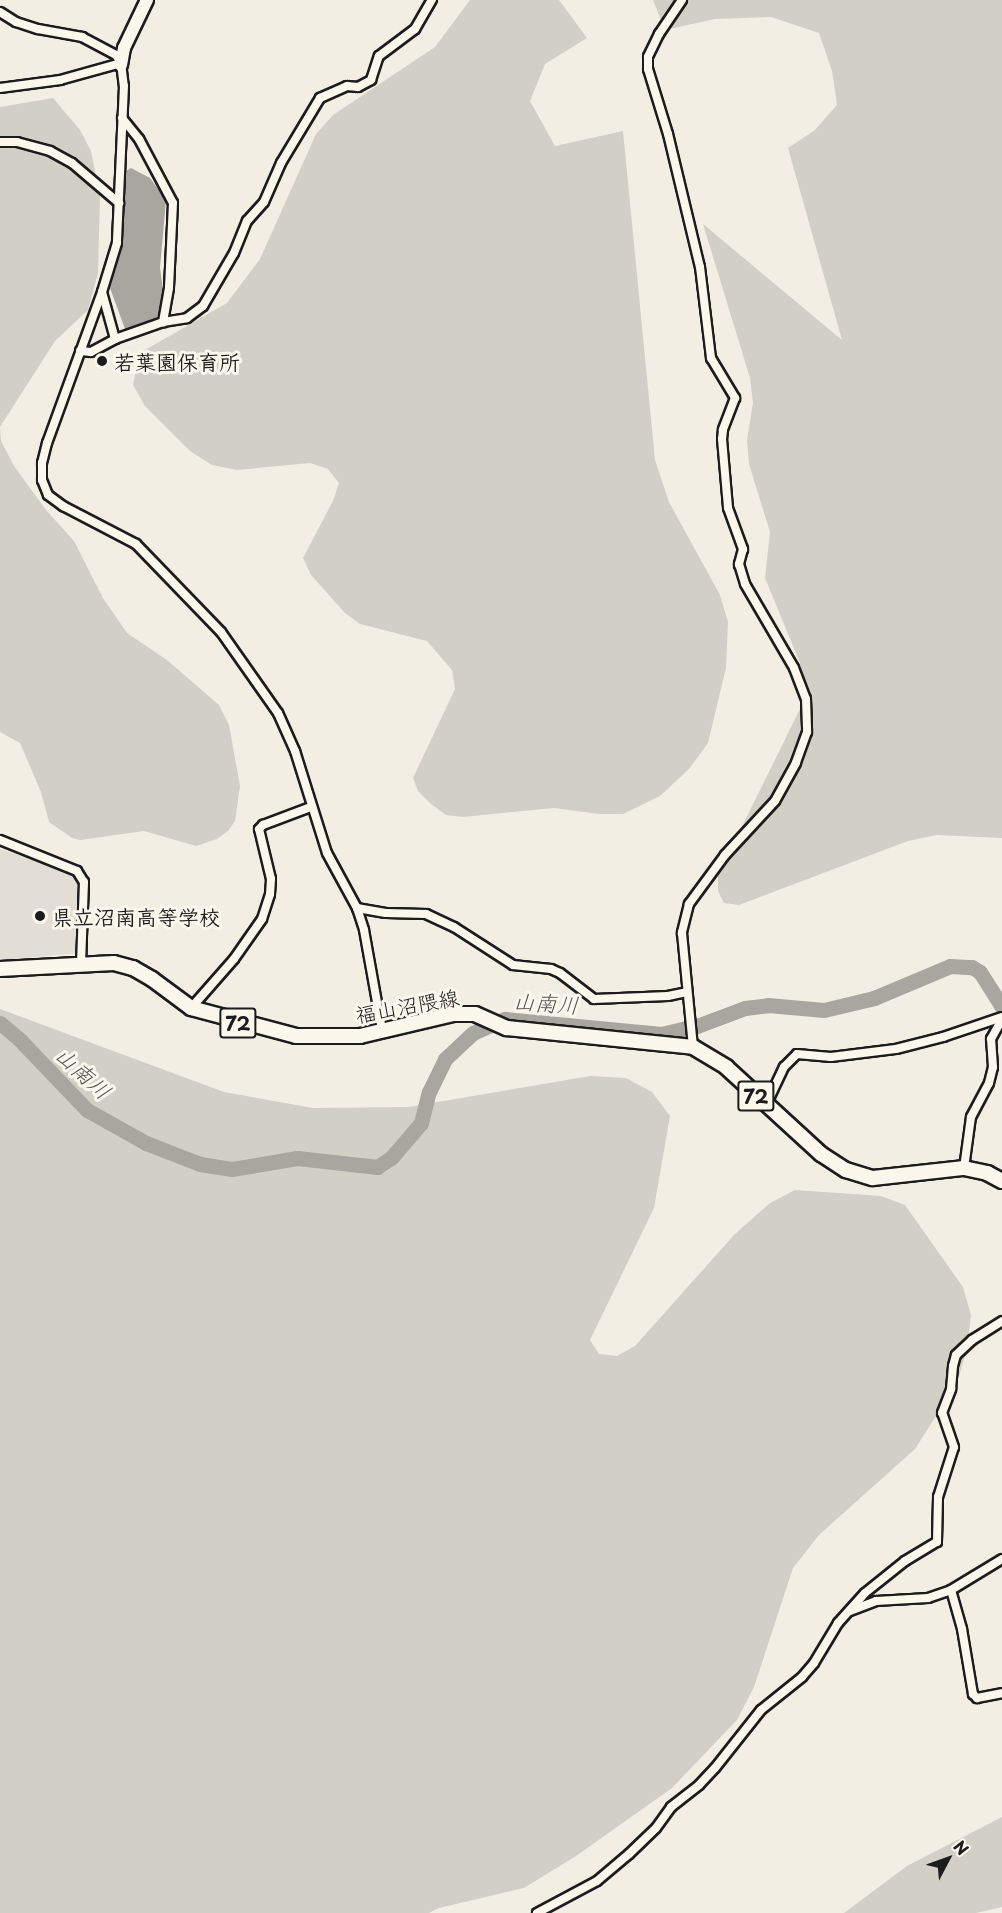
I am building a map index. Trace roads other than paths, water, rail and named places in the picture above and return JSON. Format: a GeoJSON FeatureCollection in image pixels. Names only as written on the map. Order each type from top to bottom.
{"type":"FeatureCollection","features":[{"type":"Feature","properties":{"kind":"main road","name":"福山沼隈線"},"geometry":{"type":"LineString","coordinates":[[0,969],[114,963],[133,968],[191,1008],[296,1036],[349,1036],[453,1014],[475,1014],[492,1022],[693,1047],[726,1067],[821,1154],[846,1170],[873,1178],[964,1168],[987,1173],[1002,1181]]}},
{"type":"Feature","properties":{"kind":"street"},"geometry":{"type":"LineString","coordinates":[[147,0],[124,48],[121,64],[124,86],[117,243],[42,463],[42,480],[48,495],[63,507],[136,544],[221,632],[278,713],[295,751],[327,853],[357,909],[364,930],[382,1030]]}},
{"type":"Feature","properties":{"kind":"street"},"geometry":{"type":"LineString","coordinates":[[80,351],[91,352],[115,339],[163,322],[187,318],[202,306],[234,253],[247,221],[264,202],[281,163],[320,98],[347,86],[358,87],[371,80],[379,56],[415,29],[432,0]]}},
{"type":"Feature","properties":{"kind":"street"},"geometry":{"type":"LineString","coordinates":[[682,0],[648,57],[648,69],[668,134],[700,267],[711,358],[735,398],[723,430],[723,439],[728,508],[742,549],[739,564],[745,584],[794,668],[806,699],[807,732],[796,763],[775,801],[725,855],[689,904],[682,933],[693,1047]]}},
{"type":"Feature","properties":{"kind":"street"},"geometry":{"type":"LineString","coordinates":[[0,12],[16,22],[38,29],[82,38],[116,55],[121,64]]}},
{"type":"Feature","properties":{"kind":"street"},"geometry":{"type":"LineString","coordinates":[[0,88],[60,80],[121,64]]}},
{"type":"Feature","properties":{"kind":"street"},"geometry":{"type":"LineString","coordinates":[[122,118],[139,139],[173,202],[169,288],[163,322]]}},
{"type":"Feature","properties":{"kind":"street"},"geometry":{"type":"LineString","coordinates":[[0,142],[17,142],[50,151],[72,163],[119,203]]}},
{"type":"Feature","properties":{"kind":"street"},"geometry":{"type":"LineString","coordinates":[[102,292],[115,339]]}},
{"type":"Feature","properties":{"kind":"street"},"geometry":{"type":"LineString","coordinates":[[191,1008],[234,959],[262,919],[270,894],[271,879],[259,829],[263,825],[311,807]]}},
{"type":"Feature","properties":{"kind":"street"},"geometry":{"type":"LineString","coordinates":[[0,840],[19,850],[77,871],[84,882],[81,963]]}},
{"type":"Feature","properties":{"kind":"street"},"geometry":{"type":"LineString","coordinates":[[357,909],[386,913],[426,914],[454,927],[513,965],[551,969],[560,973],[594,999],[668,996],[687,992]]}},
{"type":"Feature","properties":{"kind":"street"},"geometry":{"type":"LineString","coordinates":[[766,1105],[784,1067],[796,1054],[831,1057],[896,1049],[1002,1018]]}},
{"type":"Feature","properties":{"kind":"street"},"geometry":{"type":"LineString","coordinates":[[964,1168],[971,1117],[989,1083],[993,1067],[991,1039],[1002,1018]]}},
{"type":"Feature","properties":{"kind":"street"},"geometry":{"type":"LineString","coordinates":[[537,1913],[597,1881],[629,1854],[656,1828],[671,1807],[699,1785],[715,1768],[761,1710],[802,1677],[814,1663],[847,1612],[865,1593],[905,1562],[937,1542],[938,1497],[954,1448],[942,1413],[951,1389],[956,1355],[972,1340],[1002,1321]]}},
{"type":"Feature","properties":{"kind":"street"},"geometry":{"type":"LineString","coordinates":[[847,1612],[876,1601],[928,1598],[951,1590],[1002,1559]]}},
{"type":"Feature","properties":{"kind":"street"},"geometry":{"type":"LineString","coordinates":[[951,1590],[962,1629],[973,1694],[976,1698],[1002,1693]]}},
{"type":"Feature","properties":{"kind":"waterway","name":"山南川"},"geometry":{"type":"LineString","coordinates":[[0,1023],[20,1040],[87,1110],[146,1143],[200,1164],[232,1169],[297,1158],[377,1167],[391,1158],[421,1123],[429,1092],[445,1059],[473,1033],[505,1019],[661,1034],[697,1026],[745,1008],[768,1005],[824,1010],[874,998],[950,966],[972,967],[980,972],[1002,1007]]}},
{"type":"Feature","properties":{"kind":"place","name":"若葉園保育所"},"geometry":{"type":"Point","coordinates":[102,361]}},
{"type":"Feature","properties":{"kind":"place","name":"県立沼南高等学校"},"geometry":{"type":"Point","coordinates":[40,916]}}]}
